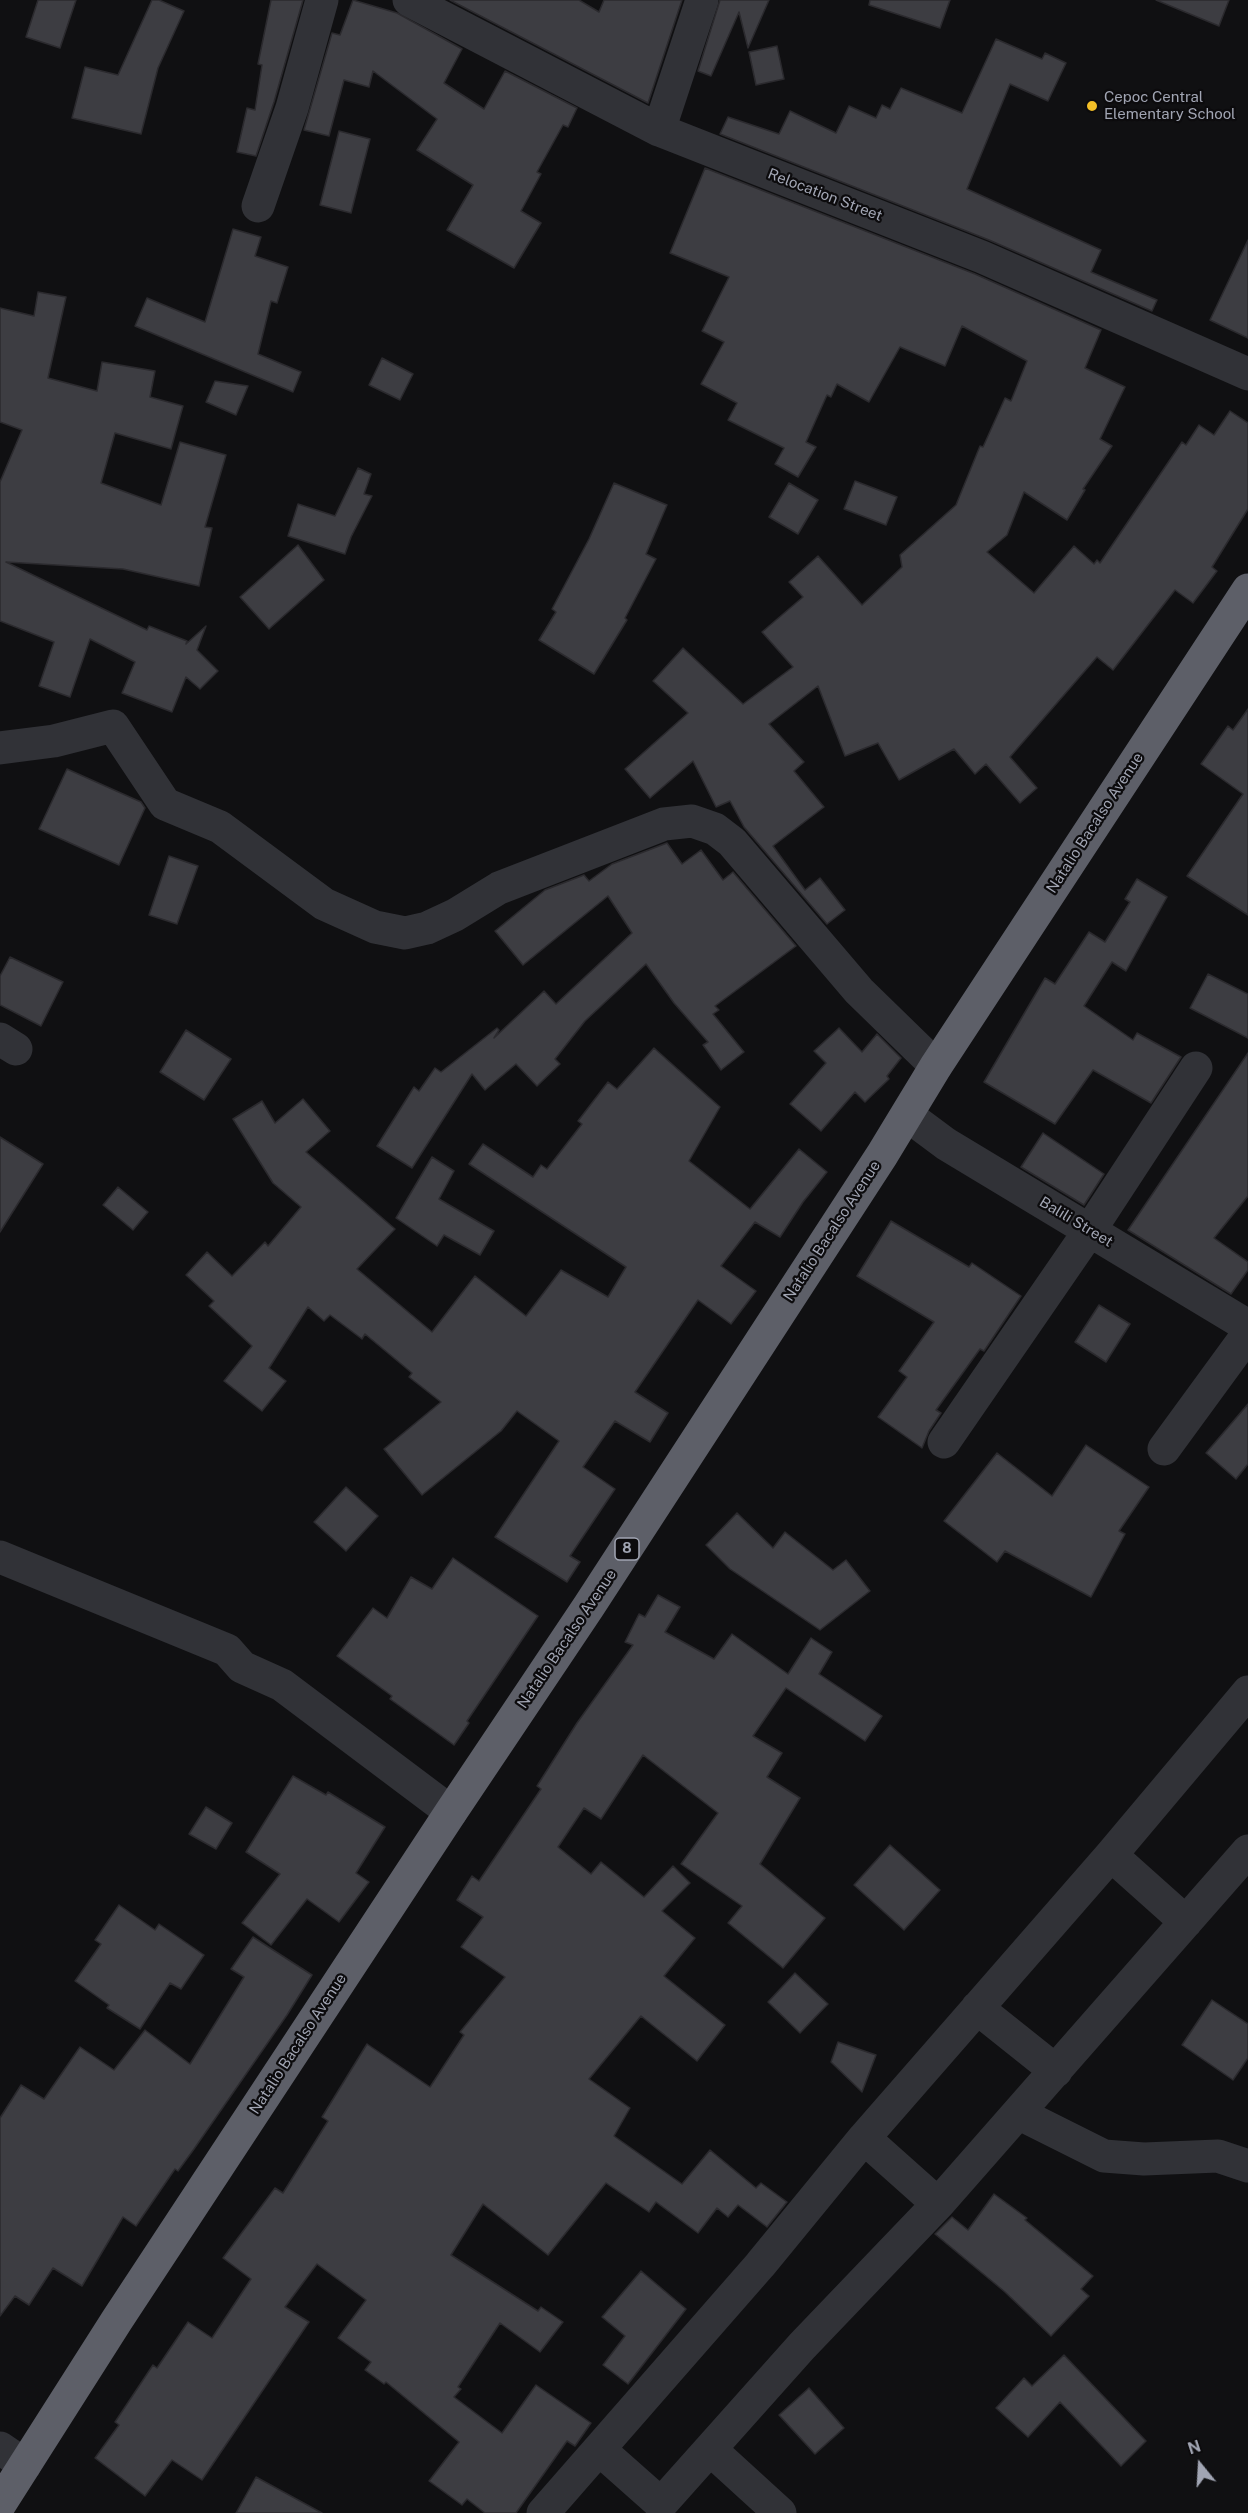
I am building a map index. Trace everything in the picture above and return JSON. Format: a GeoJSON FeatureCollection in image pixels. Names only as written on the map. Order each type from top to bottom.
{"type":"FeatureCollection","features":[{"type":"Feature","properties":{"kind":"highway","name":"Natalio Bacalso Avenue"},"geometry":{"type":"LineString","coordinates":[[0,2504],[12,2457],[590,1606],[907,1115],[936,1066],[1248,590]]}},
{"type":"Feature","properties":{"kind":"street"},"geometry":{"type":"LineString","coordinates":[[258,206],[292,108],[322,0]]}},
{"type":"Feature","properties":{"kind":"street","name":"Relocation Street"},"geometry":{"type":"LineString","coordinates":[[409,0],[659,130],[981,256],[1248,374]]}},
{"type":"Feature","properties":{"kind":"street"},"geometry":{"type":"LineString","coordinates":[[659,130],[702,0]]}},
{"type":"Feature","properties":{"kind":"street"},"geometry":{"type":"LineString","coordinates":[[0,748],[54,741],[113,726],[165,804],[220,827],[324,904],[375,927],[405,933],[427,928],[446,920],[500,888],[664,824],[692,821],[715,828],[732,842],[859,991],[936,1066]]}},
{"type":"Feature","properties":{"kind":"street"},"geometry":{"type":"LineString","coordinates":[[944,1442],[1090,1230],[1196,1068]]}},
{"type":"Feature","properties":{"kind":"street","name":"Balili Street"},"geometry":{"type":"LineString","coordinates":[[907,1115],[946,1144],[1248,1326]]}},
{"type":"Feature","properties":{"kind":"street"},"geometry":{"type":"LineString","coordinates":[[1164,1449],[1248,1334]]}},
{"type":"Feature","properties":{"kind":"street"},"geometry":{"type":"LineString","coordinates":[[0,1557],[227,1650],[242,1667],[282,1685],[451,1812]]}},
{"type":"Feature","properties":{"kind":"street"},"geometry":{"type":"LineString","coordinates":[[543,2513],[753,2273],[864,2138],[1111,1855],[1248,1692]]}},
{"type":"Feature","properties":{"kind":"street"},"geometry":{"type":"LineString","coordinates":[[600,2450],[656,2508],[711,2450],[801,2346],[938,2204],[1020,2114],[1248,1851]]}},
{"type":"Feature","properties":{"kind":"street"},"geometry":{"type":"LineString","coordinates":[[1111,1855],[1186,1922]]}},
{"type":"Feature","properties":{"kind":"street"},"geometry":{"type":"LineString","coordinates":[[977,2008],[1056,2071]]}},
{"type":"Feature","properties":{"kind":"street"},"geometry":{"type":"LineString","coordinates":[[1020,2114],[1104,2156],[1144,2159],[1218,2156],[1248,2166]]}},
{"type":"Feature","properties":{"kind":"street"},"geometry":{"type":"LineString","coordinates":[[864,2138],[938,2204]]}},
{"type":"Feature","properties":{"kind":"street"},"geometry":{"type":"LineString","coordinates":[[711,2450],[780,2513]]}},
{"type":"Feature","properties":{"kind":"building"},"geometry":{"type":"Polygon","coordinates":[[[38,0],[76,0],[60,48],[26,37],[38,0]]]}},
{"type":"Feature","properties":{"kind":"building"},"geometry":{"type":"Polygon","coordinates":[[[152,0],[159,0],[184,11],[158,68],[141,134],[72,118],[85,67],[118,75],[152,0]]]}},
{"type":"Feature","properties":{"kind":"building"},"geometry":{"type":"Polygon","coordinates":[[[271,0],[303,0],[256,156],[237,152],[247,108],[255,110],[262,65],[258,64],[271,0]]]}},
{"type":"Feature","properties":{"kind":"building"},"geometry":{"type":"Polygon","coordinates":[[[353,0],[397,13],[462,49],[444,83],[484,109],[505,71],[577,108],[568,127],[563,125],[537,172],[541,174],[521,211],[541,223],[514,268],[447,230],[473,185],[417,150],[437,119],[373,71],[369,87],[344,80],[329,136],[304,130],[332,33],[340,35],[353,0]]]}},
{"type":"Feature","properties":{"kind":"building"},"geometry":{"type":"Polygon","coordinates":[[[450,0],[579,0],[599,12],[604,0],[682,0],[648,103],[450,0]]]}},
{"type":"Feature","properties":{"kind":"building"},"geometry":{"type":"Polygon","coordinates":[[[720,0],[769,0],[748,48],[739,12],[711,76],[698,71],[720,0]]]}},
{"type":"Feature","properties":{"kind":"building"},"geometry":{"type":"Polygon","coordinates":[[[870,0],[950,0],[940,28],[869,5],[870,0]]]}},
{"type":"Feature","properties":{"kind":"building"},"geometry":{"type":"Polygon","coordinates":[[[1156,0],[1229,0],[1219,26],[1156,0]]]}},
{"type":"Feature","properties":{"kind":"building"},"geometry":{"type":"Polygon","coordinates":[[[996,39],[1042,59],[1045,53],[1066,63],[1048,101],[1010,84],[967,189],[1101,250],[1091,272],[1157,300],[1152,311],[989,240],[720,134],[728,117],[779,134],[790,111],[836,133],[849,106],[876,118],[882,105],[890,109],[901,88],[962,113],[996,39]]]}},
{"type":"Feature","properties":{"kind":"building"},"geometry":{"type":"Polygon","coordinates":[[[777,46],[784,79],[756,85],[749,52],[777,46]]]}},
{"type":"Feature","properties":{"kind":"building"},"geometry":{"type":"Polygon","coordinates":[[[339,131],[370,139],[351,213],[320,205],[339,131]]]}},
{"type":"Feature","properties":{"kind":"building"},"geometry":{"type":"Polygon","coordinates":[[[705,168],[975,274],[1101,330],[1085,368],[1125,387],[1100,439],[1112,446],[1083,489],[1085,490],[1067,520],[1024,492],[1007,535],[987,552],[1034,593],[1074,546],[1094,564],[1097,560],[1100,563],[1182,442],[1186,445],[1199,425],[1214,435],[1230,411],[1248,423],[1248,509],[1212,567],[1217,571],[1193,603],[1175,590],[1113,670],[1097,657],[1010,757],[1037,788],[1020,803],[986,764],[975,774],[954,749],[899,780],[878,743],[845,756],[818,686],[769,724],[804,762],[794,771],[824,807],[773,846],[805,890],[820,878],[845,910],[827,924],[744,827],[730,801],[716,807],[693,761],[650,798],[625,769],[688,713],[653,681],[683,648],[743,704],[793,667],[762,632],[803,597],[789,582],[818,556],[862,605],[902,567],[900,555],[956,505],[980,446],[983,447],[1005,398],[1011,401],[1027,361],[962,326],[945,366],[900,347],[869,402],[837,384],[831,397],[827,395],[806,442],[816,447],[798,477],[775,464],[784,448],[728,420],[737,403],[701,384],[724,342],[702,331],[729,277],[670,253],[705,168]]]}},
{"type":"Feature","properties":{"kind":"building"},"geometry":{"type":"Polygon","coordinates":[[[233,229],[261,237],[255,256],[288,267],[277,303],[271,301],[258,354],[301,372],[293,392],[135,326],[147,298],[205,322],[233,229]]]}},
{"type":"Feature","properties":{"kind":"building"},"geometry":{"type":"Polygon","coordinates":[[[1248,240],[1248,338],[1210,320],[1248,240]]]}},
{"type":"Feature","properties":{"kind":"building"},"geometry":{"type":"Polygon","coordinates":[[[38,292],[66,297],[48,378],[97,391],[102,362],[155,371],[150,397],[183,406],[171,449],[115,433],[101,483],[161,505],[180,442],[226,455],[205,527],[212,528],[199,586],[123,569],[6,562],[147,630],[149,626],[187,641],[186,644],[206,626],[197,650],[218,671],[200,689],[186,677],[172,712],[122,693],[135,662],[90,639],[70,697],[39,686],[54,642],[0,621],[0,482],[22,430],[0,422],[0,308],[34,316],[38,292]]]}},
{"type":"Feature","properties":{"kind":"building"},"geometry":{"type":"Polygon","coordinates":[[[382,358],[413,374],[400,400],[369,385],[382,358]]]}},
{"type":"Feature","properties":{"kind":"building"},"geometry":{"type":"Polygon","coordinates":[[[215,381],[248,386],[236,415],[206,402],[215,381]]]}},
{"type":"Feature","properties":{"kind":"building"},"geometry":{"type":"Polygon","coordinates":[[[358,468],[371,474],[364,494],[372,496],[345,554],[288,536],[298,504],[335,516],[358,468]]]}},
{"type":"Feature","properties":{"kind":"building"},"geometry":{"type":"Polygon","coordinates":[[[855,481],[897,497],[886,525],[844,509],[855,481]]]}},
{"type":"Feature","properties":{"kind":"building"},"geometry":{"type":"Polygon","coordinates":[[[614,483],[667,505],[646,554],[656,559],[625,618],[627,620],[594,674],[539,640],[556,612],[552,609],[589,539],[614,483]]]}},
{"type":"Feature","properties":{"kind":"building"},"geometry":{"type":"Polygon","coordinates":[[[789,483],[818,500],[798,534],[769,517],[789,483]]]}},
{"type":"Feature","properties":{"kind":"building"},"geometry":{"type":"Polygon","coordinates":[[[298,545],[324,580],[269,629],[240,597],[298,545]]]}},
{"type":"Feature","properties":{"kind":"building"},"geometry":{"type":"Polygon","coordinates":[[[1248,709],[1248,915],[1187,876],[1243,794],[1201,764],[1228,726],[1233,730],[1248,709]]]}},
{"type":"Feature","properties":{"kind":"building"},"geometry":{"type":"Polygon","coordinates":[[[67,769],[141,802],[145,808],[119,865],[39,829],[67,769]]]}},
{"type":"Feature","properties":{"kind":"building"},"geometry":{"type":"Polygon","coordinates":[[[667,843],[682,864],[701,850],[723,880],[733,872],[796,946],[715,1006],[719,1010],[713,1014],[744,1052],[721,1070],[703,1045],[708,1042],[674,1003],[646,964],[585,1021],[555,1059],[560,1064],[537,1086],[516,1064],[485,1090],[472,1074],[412,1168],[377,1146],[414,1087],[419,1091],[435,1068],[441,1072],[497,1028],[499,1030],[494,1038],[544,991],[556,1004],[632,933],[608,896],[523,965],[495,931],[545,890],[584,875],[589,881],[612,864],[667,843]]]}},
{"type":"Feature","properties":{"kind":"building"},"geometry":{"type":"Polygon","coordinates":[[[169,856],[198,866],[177,924],[149,915],[169,856]]]}},
{"type":"Feature","properties":{"kind":"building"},"geometry":{"type":"Polygon","coordinates":[[[1137,879],[1167,897],[1126,971],[1112,962],[1084,1006],[1133,1040],[1137,1033],[1181,1057],[1151,1103],[1093,1070],[1055,1124],[984,1082],[1045,978],[1055,984],[1089,932],[1105,942],[1130,902],[1125,899],[1137,879]]]}},
{"type":"Feature","properties":{"kind":"building"},"geometry":{"type":"Polygon","coordinates":[[[10,957],[63,982],[41,1026],[0,1005],[0,976],[10,957]]]}},
{"type":"Feature","properties":{"kind":"building"},"geometry":{"type":"Polygon","coordinates":[[[1208,974],[1248,994],[1248,1038],[1190,1008],[1208,974]]]}},
{"type":"Feature","properties":{"kind":"building"},"geometry":{"type":"Polygon","coordinates":[[[839,1028],[862,1052],[877,1034],[901,1058],[887,1076],[889,1079],[865,1102],[855,1092],[821,1131],[790,1104],[826,1063],[814,1051],[839,1028]]]}},
{"type":"Feature","properties":{"kind":"building"},"geometry":{"type":"Polygon","coordinates":[[[186,1030],[231,1059],[204,1100],[160,1072],[186,1030]]]}},
{"type":"Feature","properties":{"kind":"building"},"geometry":{"type":"Polygon","coordinates":[[[654,1048],[720,1107],[689,1161],[750,1209],[799,1149],[827,1172],[803,1202],[780,1237],[755,1222],[721,1266],[756,1291],[731,1324],[698,1300],[635,1392],[668,1413],[650,1442],[615,1421],[583,1467],[615,1489],[570,1556],[580,1562],[567,1582],[495,1537],[559,1441],[517,1411],[501,1431],[422,1495],[384,1449],[441,1402],[409,1377],[412,1373],[365,1334],[362,1339],[330,1315],[324,1321],[308,1307],[269,1368],[286,1381],[262,1411],[224,1381],[252,1346],[209,1306],[214,1301],[186,1275],[207,1252],[232,1276],[265,1242],[268,1246],[301,1207],[273,1183],[233,1119],[262,1101],[275,1123],[303,1099],[330,1131],[306,1152],[395,1229],[357,1269],[432,1332],[475,1276],[526,1316],[561,1270],[608,1297],[626,1267],[469,1164],[483,1144],[533,1177],[541,1165],[547,1169],[582,1124],[578,1121],[608,1082],[617,1089],[654,1048]]]}},
{"type":"Feature","properties":{"kind":"building"},"geometry":{"type":"Polygon","coordinates":[[[1248,1053],[1248,1196],[1214,1238],[1248,1262],[1248,1270],[1231,1294],[1128,1230],[1248,1053]]]}},
{"type":"Feature","properties":{"kind":"building"},"geometry":{"type":"Polygon","coordinates":[[[1043,1133],[1104,1174],[1084,1205],[1021,1167],[1043,1133]]]}},
{"type":"Feature","properties":{"kind":"building"},"geometry":{"type":"Polygon","coordinates":[[[0,1137],[43,1164],[0,1232],[0,1137]]]}},
{"type":"Feature","properties":{"kind":"building"},"geometry":{"type":"Polygon","coordinates":[[[432,1157],[454,1171],[439,1199],[494,1231],[480,1255],[444,1235],[437,1246],[396,1218],[432,1157]]]}},
{"type":"Feature","properties":{"kind":"building"},"geometry":{"type":"Polygon","coordinates":[[[118,1187],[148,1212],[133,1230],[103,1205],[118,1187]]]}},
{"type":"Feature","properties":{"kind":"building"},"geometry":{"type":"Polygon","coordinates":[[[891,1221],[969,1267],[972,1263],[1021,1296],[984,1351],[980,1349],[936,1410],[941,1413],[929,1431],[922,1448],[878,1417],[907,1377],[899,1371],[934,1322],[857,1276],[891,1221]]]}},
{"type":"Feature","properties":{"kind":"building"},"geometry":{"type":"Polygon","coordinates":[[[1099,1305],[1130,1324],[1106,1362],[1075,1342],[1099,1305]]]}},
{"type":"Feature","properties":{"kind":"building"},"geometry":{"type":"Polygon","coordinates":[[[1248,1404],[1248,1464],[1236,1479],[1206,1453],[1248,1404]]]}},
{"type":"Feature","properties":{"kind":"building"},"geometry":{"type":"Polygon","coordinates":[[[1086,1445],[1149,1487],[1119,1531],[1125,1534],[1091,1597],[1005,1551],[997,1562],[944,1521],[997,1453],[1052,1496],[1086,1445]]]}},
{"type":"Feature","properties":{"kind":"building"},"geometry":{"type":"Polygon","coordinates":[[[346,1487],[378,1516],[346,1551],[314,1522],[346,1487]]]}},
{"type":"Feature","properties":{"kind":"building"},"geometry":{"type":"Polygon","coordinates":[[[737,1513],[773,1548],[785,1532],[833,1570],[846,1560],[870,1591],[820,1630],[730,1569],[706,1545],[737,1513]]]}},
{"type":"Feature","properties":{"kind":"building"},"geometry":{"type":"Polygon","coordinates":[[[453,1558],[538,1616],[467,1721],[469,1723],[454,1745],[390,1699],[392,1696],[337,1656],[373,1608],[387,1618],[411,1577],[432,1589],[453,1558]]]}},
{"type":"Feature","properties":{"kind":"building"},"geometry":{"type":"Polygon","coordinates":[[[658,1595],[680,1607],[665,1632],[714,1659],[732,1634],[788,1674],[811,1638],[832,1652],[819,1674],[882,1716],[865,1741],[786,1688],[753,1736],[782,1753],[767,1777],[800,1798],[760,1864],[825,1918],[783,1968],[728,1923],[742,1906],[681,1864],[718,1813],[643,1755],[601,1819],[584,1808],[558,1847],[591,1874],[601,1862],[644,1897],[673,1866],[690,1883],[662,1911],[695,1938],[664,1976],[725,2025],[697,2061],[641,2016],[589,2079],[630,2108],[614,2136],[682,2184],[710,2150],[756,2188],[761,2183],[787,2202],[767,2227],[738,2205],[728,2217],[717,2208],[698,2233],[656,2202],[649,2212],[606,2183],[548,2255],[483,2204],[451,2255],[538,2311],[541,2307],[563,2322],[540,2352],[500,2323],[458,2387],[461,2389],[454,2397],[502,2433],[536,2385],[591,2423],[575,2446],[567,2441],[516,2513],[485,2513],[467,2499],[462,2505],[429,2481],[459,2442],[386,2382],[384,2384],[365,2370],[371,2362],[338,2338],[366,2300],[317,2264],[285,2307],[309,2322],[202,2480],[172,2460],[145,2496],[95,2458],[119,2425],[115,2422],[153,2365],[157,2368],[188,2322],[212,2338],[251,2279],[223,2258],[275,2188],[283,2193],[328,2121],[322,2117],[367,2044],[430,2087],[464,2035],[460,2032],[505,1977],[461,1947],[483,1917],[457,1900],[472,1876],[479,1881],[541,1789],[537,1786],[577,1723],[633,1645],[625,1642],[639,1614],[645,1617],[658,1595]]]}},
{"type":"Feature","properties":{"kind":"building"},"geometry":{"type":"Polygon","coordinates":[[[293,1776],[326,1795],[328,1792],[385,1827],[356,1873],[369,1882],[339,1922],[307,1899],[271,1945],[242,1923],[280,1874],[246,1852],[293,1776]]]}},
{"type":"Feature","properties":{"kind":"building"},"geometry":{"type":"Polygon","coordinates":[[[206,1807],[232,1823],[216,1849],[189,1834],[206,1807]]]}},
{"type":"Feature","properties":{"kind":"building"},"geometry":{"type":"Polygon","coordinates":[[[890,1845],[940,1890],[904,1930],[854,1885],[890,1845]]]}},
{"type":"Feature","properties":{"kind":"building"},"geometry":{"type":"Polygon","coordinates":[[[119,1905],[155,1930],[159,1924],[204,1955],[181,1989],[170,1983],[140,2029],[107,2008],[109,2005],[75,1981],[101,1944],[95,1940],[119,1905]]]}},
{"type":"Feature","properties":{"kind":"building"},"geometry":{"type":"Polygon","coordinates":[[[253,1937],[312,1975],[287,2015],[194,2149],[178,2171],[175,2169],[136,2226],[123,2217],[82,2286],[53,2268],[29,2305],[15,2296],[0,2316],[0,2118],[21,2085],[44,2099],[80,2047],[114,2070],[145,2030],[190,2064],[244,1977],[231,1969],[253,1937]]]}},
{"type":"Feature","properties":{"kind":"building"},"geometry":{"type":"Polygon","coordinates":[[[795,1973],[828,2004],[800,2033],[768,2002],[795,1973]]]}},
{"type":"Feature","properties":{"kind":"building"},"geometry":{"type":"Polygon","coordinates":[[[1212,2000],[1248,2024],[1248,2058],[1233,2080],[1182,2045],[1212,2000]]]}},
{"type":"Feature","properties":{"kind":"building"},"geometry":{"type":"Polygon","coordinates":[[[838,2042],[876,2055],[862,2092],[831,2062],[838,2042]]]}},
{"type":"Feature","properties":{"kind":"building"},"geometry":{"type":"Polygon","coordinates":[[[994,2194],[1027,2218],[1025,2220],[1093,2276],[1081,2289],[1089,2296],[1051,2336],[1005,2292],[935,2234],[952,2217],[968,2230],[994,2194]]]}},
{"type":"Feature","properties":{"kind":"building"},"geometry":{"type":"Polygon","coordinates":[[[641,2271],[686,2309],[628,2384],[603,2365],[625,2336],[602,2317],[641,2271]]]}},
{"type":"Feature","properties":{"kind":"building"},"geometry":{"type":"Polygon","coordinates":[[[1064,2355],[1146,2441],[1121,2466],[1060,2402],[1028,2437],[996,2408],[1024,2378],[1032,2386],[1064,2355]]]}},
{"type":"Feature","properties":{"kind":"building"},"geometry":{"type":"Polygon","coordinates":[[[809,2388],[844,2428],[815,2454],[779,2415],[809,2388]]]}},
{"type":"Feature","properties":{"kind":"building"},"geometry":{"type":"Polygon","coordinates":[[[256,2477],[322,2513],[236,2513],[256,2477]]]}},
{"type":"Feature","properties":{"kind":"place","name":"Cepoc Central Elementary School"},"geometry":{"type":"Point","coordinates":[1092,106]}}]}
